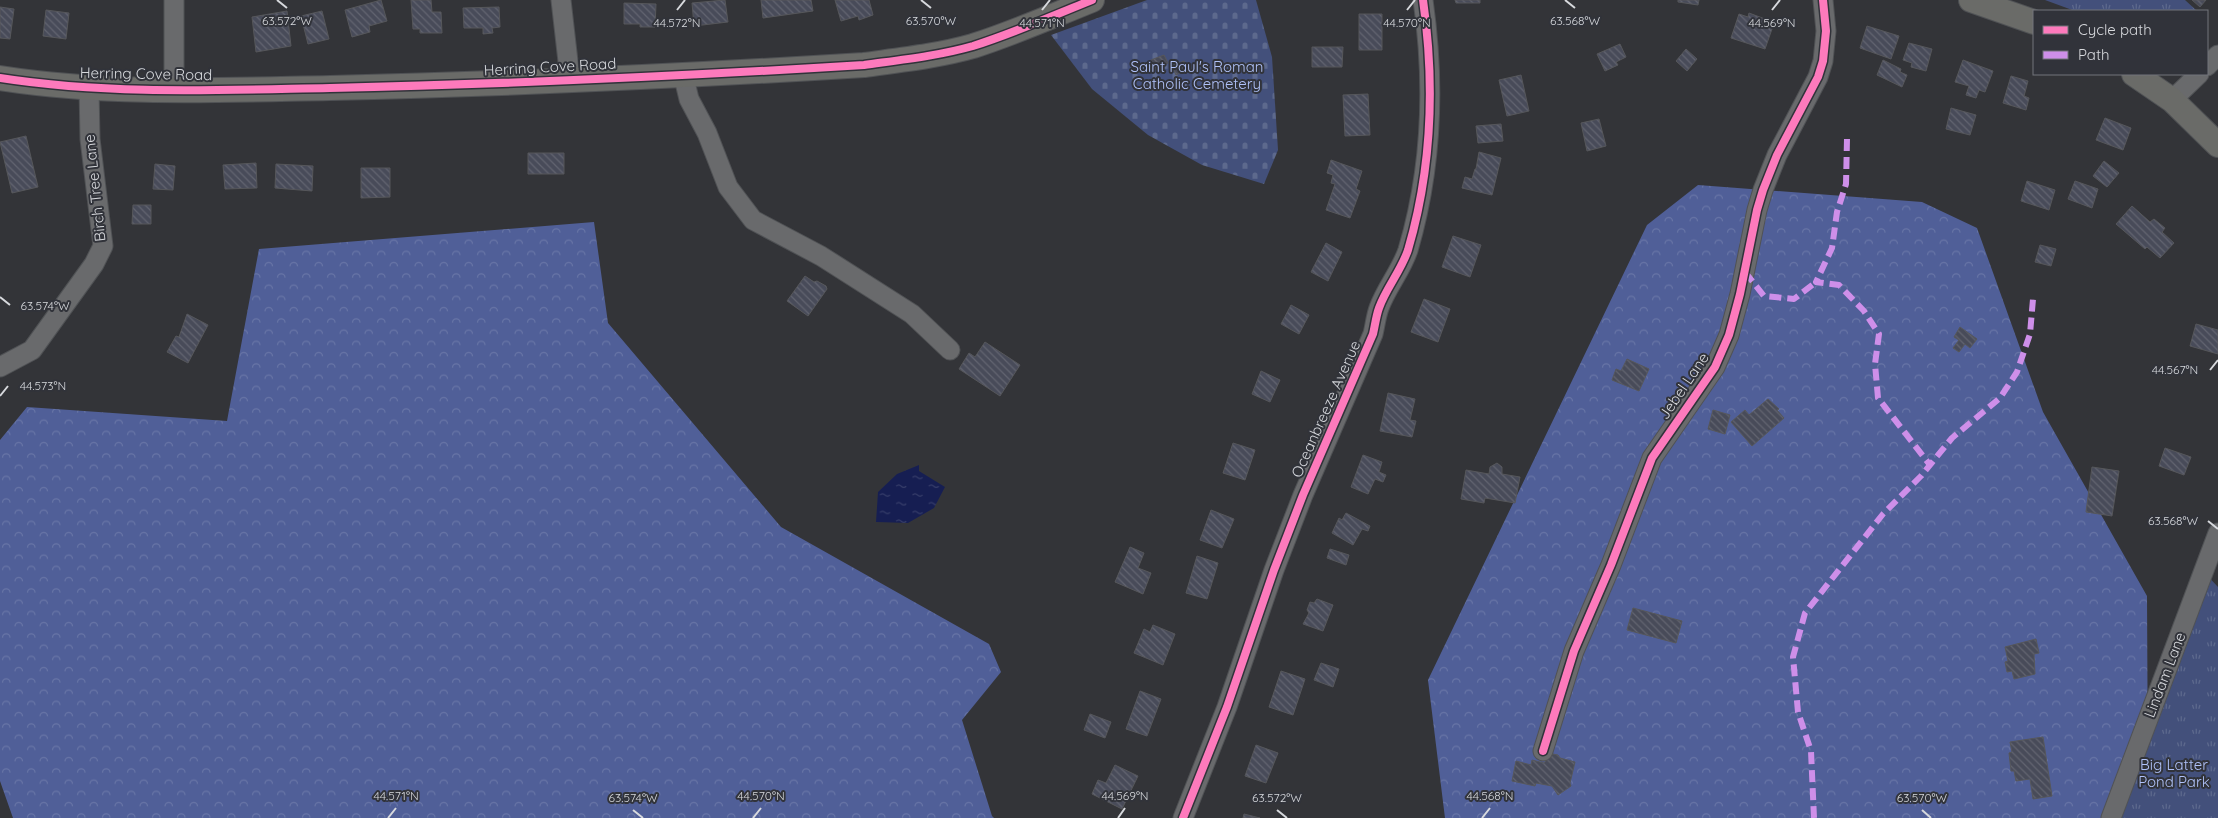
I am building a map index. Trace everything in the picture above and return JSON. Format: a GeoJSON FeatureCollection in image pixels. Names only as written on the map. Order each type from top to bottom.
{"type":"FeatureCollection","features":[{"type":"Feature","properties":{"kind":"main road","name":"Herring Cove Road"},"geometry":{"type":"LineString","coordinates":[[0,78],[89,88],[174,89],[500,84],[864,65],[919,58],[972,46],[1036,24],[1092,0]]}},
{"type":"Feature","properties":{"kind":"main road"},"geometry":{"type":"LineString","coordinates":[[1971,0],[2033,22]]}},
{"type":"Feature","properties":{"kind":"main road"},"geometry":{"type":"LineString","coordinates":[[2135,75],[2172,100],[2218,146]]}},
{"type":"Feature","properties":{"kind":"street"},"geometry":{"type":"LineString","coordinates":[[174,0],[174,89]]}},
{"type":"Feature","properties":{"kind":"street"},"geometry":{"type":"LineString","coordinates":[[561,0],[570,79]]}},
{"type":"Feature","properties":{"kind":"street","name":"Oceanbreeze Avenue"},"geometry":{"type":"LineString","coordinates":[[1183,818],[1227,707],[1274,570],[1303,495],[1373,334],[1379,307],[1404,260],[1408,247],[1420,197],[1428,148],[1431,97],[1430,46],[1423,0]]}},
{"type":"Feature","properties":{"kind":"street","name":"Jebel Lane"},"geometry":{"type":"LineString","coordinates":[[1543,751],[1574,651],[1614,557],[1652,458],[1659,445],[1715,367],[1729,335],[1740,294],[1761,196],[1777,155],[1811,92],[1824,61],[1826,31],[1823,0]]}},
{"type":"Feature","properties":{"kind":"street"},"geometry":{"type":"LineString","coordinates":[[2208,65],[2218,55]]}},
{"type":"Feature","properties":{"kind":"street"},"geometry":{"type":"LineString","coordinates":[[683,74],[689,99],[707,133],[728,187],[753,220],[821,256],[912,314],[950,350]]}},
{"type":"Feature","properties":{"kind":"street"},"geometry":{"type":"LineString","coordinates":[[2172,100],[2198,75]]}},
{"type":"Feature","properties":{"kind":"street","name":"Birch Tree Lane"},"geometry":{"type":"LineString","coordinates":[[0,368],[32,350],[94,264],[102,246],[90,139],[89,88]]}},
{"type":"Feature","properties":{"kind":"street","name":"Lindam Lane"},"geometry":{"type":"LineString","coordinates":[[2111,818],[2218,533]]}},
{"type":"Feature","properties":{"kind":"green space","name":"Saint Paul's Roman Catholic Cemetery"},"geometry":{"type":"Polygon","coordinates":[[[1147,0],[1256,0],[1272,57],[1278,150],[1264,184],[1202,165],[1148,135],[1092,89],[1051,35],[1147,0]]]}},
{"type":"Feature","properties":{"kind":"green space"},"geometry":{"type":"Polygon","coordinates":[[[2045,0],[2185,0],[2196,10],[2072,10],[2045,0]]]}},
{"type":"Feature","properties":{"kind":"green space"},"geometry":{"type":"Polygon","coordinates":[[[1698,185],[1922,202],[1977,228],[2043,412],[2147,596],[2148,786],[2164,818],[1445,818],[1428,680],[1647,225],[1698,185]]]}},
{"type":"Feature","properties":{"kind":"green space"},"geometry":{"type":"Polygon","coordinates":[[[594,222],[608,323],[781,527],[989,644],[1001,672],[962,720],[994,818],[13,818],[0,781],[0,440],[27,407],[227,421],[259,249],[594,222]]]}},
{"type":"Feature","properties":{"kind":"green space","name":"Big Latter Pond Park"},"geometry":{"type":"Polygon","coordinates":[[[2203,571],[2218,587],[2218,818],[2111,818],[2203,571]]]}},
{"type":"Feature","properties":{"kind":"water"},"geometry":{"type":"Polygon","coordinates":[[[919,465],[919,471],[945,487],[934,508],[908,523],[876,522],[878,492],[897,474],[919,465]]]}},
{"type":"Feature","properties":{"kind":"building"},"geometry":{"type":"Polygon","coordinates":[[[381,0],[387,21],[369,26],[370,32],[352,37],[345,10],[381,0]]]}},
{"type":"Feature","properties":{"kind":"building"},"geometry":{"type":"Polygon","coordinates":[[[411,0],[431,0],[432,12],[441,12],[442,33],[420,33],[420,29],[413,29],[411,0]]]}},
{"type":"Feature","properties":{"kind":"building"},"geometry":{"type":"Polygon","coordinates":[[[725,0],[728,22],[694,26],[692,3],[725,0]]]}},
{"type":"Feature","properties":{"kind":"building"},"geometry":{"type":"Polygon","coordinates":[[[761,0],[811,0],[813,11],[763,18],[761,0]]]}},
{"type":"Feature","properties":{"kind":"building"},"geometry":{"type":"Polygon","coordinates":[[[835,0],[869,0],[873,15],[859,20],[858,16],[841,21],[835,0]]]}},
{"type":"Feature","properties":{"kind":"building"},"geometry":{"type":"Polygon","coordinates":[[[1455,0],[1480,0],[1480,3],[1456,3],[1455,0]]]}},
{"type":"Feature","properties":{"kind":"building"},"geometry":{"type":"Polygon","coordinates":[[[1678,0],[1699,0],[1698,5],[1678,2],[1678,0]]]}},
{"type":"Feature","properties":{"kind":"building"},"geometry":{"type":"Polygon","coordinates":[[[2192,0],[2206,0],[2200,7],[2192,0]]]}},
{"type":"Feature","properties":{"kind":"building"},"geometry":{"type":"Polygon","coordinates":[[[624,3],[656,4],[655,27],[640,27],[640,24],[624,24],[624,3]]]}},
{"type":"Feature","properties":{"kind":"building"},"geometry":{"type":"Polygon","coordinates":[[[0,7],[14,9],[10,39],[0,38],[0,7]]]}},
{"type":"Feature","properties":{"kind":"building"},"geometry":{"type":"Polygon","coordinates":[[[499,7],[500,27],[492,28],[493,33],[483,34],[483,28],[464,28],[463,8],[499,7]]]}},
{"type":"Feature","properties":{"kind":"building"},"geometry":{"type":"Polygon","coordinates":[[[46,10],[69,13],[66,39],[43,36],[46,10]]]}},
{"type":"Feature","properties":{"kind":"building"},"geometry":{"type":"Polygon","coordinates":[[[287,11],[291,46],[256,52],[252,17],[287,11]]]}},
{"type":"Feature","properties":{"kind":"building"},"geometry":{"type":"Polygon","coordinates":[[[322,11],[329,39],[308,44],[301,16],[322,11]]]}},
{"type":"Feature","properties":{"kind":"building"},"geometry":{"type":"Polygon","coordinates":[[[1749,13],[1765,19],[1764,23],[1773,26],[1765,49],[1731,38],[1739,14],[1748,17],[1749,13]]]}},
{"type":"Feature","properties":{"kind":"building"},"geometry":{"type":"Polygon","coordinates":[[[1359,14],[1382,14],[1382,50],[1359,50],[1359,14]]]}},
{"type":"Feature","properties":{"kind":"building"},"geometry":{"type":"Polygon","coordinates":[[[1867,26],[1899,36],[1891,59],[1860,48],[1867,26]]]}},
{"type":"Feature","properties":{"kind":"building"},"geometry":{"type":"Polygon","coordinates":[[[1909,43],[1932,49],[1926,71],[1911,67],[1912,63],[1903,60],[1909,43]]]}},
{"type":"Feature","properties":{"kind":"building"},"geometry":{"type":"Polygon","coordinates":[[[1620,44],[1626,57],[1616,62],[1618,65],[1605,71],[1597,54],[1620,44]]]}},
{"type":"Feature","properties":{"kind":"building"},"geometry":{"type":"Polygon","coordinates":[[[1312,47],[1343,47],[1342,67],[1312,67],[1312,47]]]}},
{"type":"Feature","properties":{"kind":"building"},"geometry":{"type":"Polygon","coordinates":[[[1686,49],[1697,59],[1687,71],[1676,61],[1686,49]]]}},
{"type":"Feature","properties":{"kind":"building"},"geometry":{"type":"Polygon","coordinates":[[[1164,55],[1168,63],[1155,69],[1151,60],[1164,55]]]}},
{"type":"Feature","properties":{"kind":"building"},"geometry":{"type":"Polygon","coordinates":[[[1883,60],[1901,69],[1900,72],[1907,75],[1902,87],[1877,75],[1883,60]]]}},
{"type":"Feature","properties":{"kind":"building"},"geometry":{"type":"Polygon","coordinates":[[[1963,60],[1993,71],[1985,92],[1979,90],[1976,98],[1966,95],[1969,86],[1955,82],[1963,60]]]}},
{"type":"Feature","properties":{"kind":"building"},"geometry":{"type":"Polygon","coordinates":[[[1184,61],[1188,69],[1176,75],[1172,66],[1184,61]]]}},
{"type":"Feature","properties":{"kind":"building"},"geometry":{"type":"Polygon","coordinates":[[[1521,75],[1529,111],[1507,116],[1499,80],[1521,75]]]}},
{"type":"Feature","properties":{"kind":"building"},"geometry":{"type":"Polygon","coordinates":[[[2011,76],[2028,81],[2024,96],[2029,98],[2026,110],[2003,103],[2011,76]]]}},
{"type":"Feature","properties":{"kind":"building"},"geometry":{"type":"Polygon","coordinates":[[[1368,94],[1370,135],[1345,136],[1343,95],[1368,94]]]}},
{"type":"Feature","properties":{"kind":"building"},"geometry":{"type":"Polygon","coordinates":[[[1951,108],[1976,115],[1970,135],[1946,129],[1951,108]]]}},
{"type":"Feature","properties":{"kind":"building"},"geometry":{"type":"Polygon","coordinates":[[[2105,118],[2131,128],[2123,150],[2096,140],[2105,118]]]}},
{"type":"Feature","properties":{"kind":"building"},"geometry":{"type":"Polygon","coordinates":[[[1599,119],[1606,146],[1587,151],[1581,123],[1599,119]]]}},
{"type":"Feature","properties":{"kind":"building"},"geometry":{"type":"Polygon","coordinates":[[[1501,124],[1503,141],[1478,143],[1476,126],[1501,124]]]}},
{"type":"Feature","properties":{"kind":"building"},"geometry":{"type":"Polygon","coordinates":[[[26,136],[38,187],[12,193],[0,142],[26,136]]]}},
{"type":"Feature","properties":{"kind":"building"},"geometry":{"type":"Polygon","coordinates":[[[1479,152],[1501,158],[1492,195],[1462,188],[1465,177],[1472,179],[1479,152]]]}},
{"type":"Feature","properties":{"kind":"building"},"geometry":{"type":"Polygon","coordinates":[[[528,153],[564,153],[564,174],[528,174],[528,153]]]}},
{"type":"Feature","properties":{"kind":"building"},"geometry":{"type":"Polygon","coordinates":[[[1331,160],[1362,171],[1356,189],[1360,191],[1350,218],[1326,210],[1335,184],[1331,183],[1333,175],[1327,173],[1331,160]]]}},
{"type":"Feature","properties":{"kind":"building"},"geometry":{"type":"Polygon","coordinates":[[[2104,161],[2119,173],[2107,187],[2093,176],[2104,161]]]}},
{"type":"Feature","properties":{"kind":"building"},"geometry":{"type":"Polygon","coordinates":[[[256,163],[257,188],[225,189],[223,165],[256,163]]]}},
{"type":"Feature","properties":{"kind":"building"},"geometry":{"type":"Polygon","coordinates":[[[155,164],[175,166],[173,190],[153,189],[155,164]]]}},
{"type":"Feature","properties":{"kind":"building"},"geometry":{"type":"Polygon","coordinates":[[[276,164],[313,166],[312,191],[275,188],[276,164]]]}},
{"type":"Feature","properties":{"kind":"building"},"geometry":{"type":"Polygon","coordinates":[[[361,168],[390,168],[390,197],[361,198],[361,168]]]}},
{"type":"Feature","properties":{"kind":"building"},"geometry":{"type":"Polygon","coordinates":[[[2027,181],[2055,190],[2049,210],[2021,201],[2027,181]]]}},
{"type":"Feature","properties":{"kind":"building"},"geometry":{"type":"Polygon","coordinates":[[[2075,181],[2098,189],[2092,208],[2068,199],[2075,181]]]}},
{"type":"Feature","properties":{"kind":"building"},"geometry":{"type":"Polygon","coordinates":[[[133,205],[151,205],[151,224],[132,224],[133,205]]]}},
{"type":"Feature","properties":{"kind":"building"},"geometry":{"type":"Polygon","coordinates":[[[2132,206],[2150,222],[2154,219],[2165,228],[2162,232],[2174,243],[2160,258],[2147,247],[2145,249],[2116,224],[2132,206]]]}},
{"type":"Feature","properties":{"kind":"building"},"geometry":{"type":"Polygon","coordinates":[[[1453,236],[1481,245],[1470,277],[1442,267],[1453,236]]]}},
{"type":"Feature","properties":{"kind":"building"},"geometry":{"type":"Polygon","coordinates":[[[1326,243],[1342,252],[1328,281],[1311,272],[1326,243]]]}},
{"type":"Feature","properties":{"kind":"building"},"geometry":{"type":"Polygon","coordinates":[[[2040,245],[2056,249],[2051,266],[2035,262],[2040,245]]]}},
{"type":"Feature","properties":{"kind":"building"},"geometry":{"type":"Polygon","coordinates":[[[805,276],[814,282],[817,281],[826,286],[827,289],[808,316],[787,301],[805,276]]]}},
{"type":"Feature","properties":{"kind":"building"},"geometry":{"type":"Polygon","coordinates":[[[1424,299],[1450,309],[1438,342],[1411,332],[1424,299]]]}},
{"type":"Feature","properties":{"kind":"building"},"geometry":{"type":"Polygon","coordinates":[[[1291,305],[1309,315],[1299,334],[1281,324],[1291,305]]]}},
{"type":"Feature","properties":{"kind":"building"},"geometry":{"type":"Polygon","coordinates":[[[187,314],[208,325],[188,363],[167,352],[176,336],[179,337],[187,314]]]}},
{"type":"Feature","properties":{"kind":"building"},"geometry":{"type":"Polygon","coordinates":[[[2196,324],[2218,330],[2218,354],[2190,346],[2196,324]]]}},
{"type":"Feature","properties":{"kind":"building"},"geometry":{"type":"Polygon","coordinates":[[[1960,327],[1977,339],[1970,348],[1965,344],[1959,352],[1953,348],[1959,340],[1954,337],[1960,327]]]}},
{"type":"Feature","properties":{"kind":"building"},"geometry":{"type":"Polygon","coordinates":[[[985,342],[1020,365],[1000,396],[959,369],[969,353],[975,357],[985,342]]]}},
{"type":"Feature","properties":{"kind":"building"},"geometry":{"type":"Polygon","coordinates":[[[1627,359],[1649,369],[1639,391],[1612,380],[1616,369],[1621,371],[1627,359]]]}},
{"type":"Feature","properties":{"kind":"building"},"geometry":{"type":"Polygon","coordinates":[[[1261,371],[1280,380],[1270,402],[1252,394],[1261,371]]]}},
{"type":"Feature","properties":{"kind":"building"},"geometry":{"type":"Polygon","coordinates":[[[1388,393],[1415,399],[1410,420],[1416,421],[1412,437],[1380,431],[1388,393]]]}},
{"type":"Feature","properties":{"kind":"building"},"geometry":{"type":"Polygon","coordinates":[[[1768,399],[1779,409],[1777,410],[1784,418],[1752,446],[1731,422],[1745,410],[1749,415],[1768,399]]]}},
{"type":"Feature","properties":{"kind":"building"},"geometry":{"type":"Polygon","coordinates":[[[1713,410],[1730,415],[1725,434],[1708,429],[1713,410]]]}},
{"type":"Feature","properties":{"kind":"building"},"geometry":{"type":"Polygon","coordinates":[[[1233,443],[1255,450],[1245,480],[1223,473],[1233,443]]]}},
{"type":"Feature","properties":{"kind":"building"},"geometry":{"type":"Polygon","coordinates":[[[2165,448],[2191,457],[2184,475],[2159,466],[2165,448]]]}},
{"type":"Feature","properties":{"kind":"building"},"geometry":{"type":"Polygon","coordinates":[[[1363,455],[1382,462],[1379,472],[1386,475],[1383,482],[1375,479],[1368,494],[1351,487],[1363,455]]]}},
{"type":"Feature","properties":{"kind":"building"},"geometry":{"type":"Polygon","coordinates":[[[1497,463],[1502,467],[1502,474],[1520,477],[1515,503],[1485,498],[1484,503],[1461,499],[1466,470],[1489,474],[1490,467],[1497,463]]]}},
{"type":"Feature","properties":{"kind":"building"},"geometry":{"type":"Polygon","coordinates":[[[2092,467],[2119,471],[2112,516],[2086,512],[2092,467]]]}},
{"type":"Feature","properties":{"kind":"building"},"geometry":{"type":"Polygon","coordinates":[[[1211,510],[1234,519],[1222,548],[1200,540],[1211,510]]]}},
{"type":"Feature","properties":{"kind":"building"},"geometry":{"type":"Polygon","coordinates":[[[1346,513],[1370,526],[1368,531],[1362,529],[1353,545],[1332,533],[1339,518],[1342,520],[1346,513]]]}},
{"type":"Feature","properties":{"kind":"building"},"geometry":{"type":"Polygon","coordinates":[[[1130,547],[1144,553],[1138,568],[1151,573],[1143,594],[1115,582],[1130,547]]]}},
{"type":"Feature","properties":{"kind":"building"},"geometry":{"type":"Polygon","coordinates":[[[1330,549],[1349,555],[1346,565],[1327,558],[1330,549]]]}},
{"type":"Feature","properties":{"kind":"building"},"geometry":{"type":"Polygon","coordinates":[[[1197,556],[1218,563],[1207,599],[1186,593],[1197,556]]]}},
{"type":"Feature","properties":{"kind":"building"},"geometry":{"type":"Polygon","coordinates":[[[1317,599],[1333,605],[1323,631],[1303,624],[1309,613],[1307,610],[1310,602],[1314,603],[1317,599]]]}},
{"type":"Feature","properties":{"kind":"building"},"geometry":{"type":"Polygon","coordinates":[[[1633,608],[1682,621],[1676,643],[1627,630],[1633,608]]]}},
{"type":"Feature","properties":{"kind":"building"},"geometry":{"type":"Polygon","coordinates":[[[1153,625],[1175,634],[1163,665],[1134,653],[1144,629],[1150,632],[1153,625]]]}},
{"type":"Feature","properties":{"kind":"building"},"geometry":{"type":"Polygon","coordinates":[[[2036,639],[2039,653],[2034,654],[2035,674],[2014,679],[2012,671],[2007,672],[2005,662],[2008,661],[2005,647],[2036,639]]]}},
{"type":"Feature","properties":{"kind":"building"},"geometry":{"type":"Polygon","coordinates":[[[1321,663],[1339,669],[1333,687],[1314,680],[1321,663]]]}},
{"type":"Feature","properties":{"kind":"building"},"geometry":{"type":"Polygon","coordinates":[[[1281,671],[1305,679],[1293,715],[1269,707],[1281,671]]]}},
{"type":"Feature","properties":{"kind":"building"},"geometry":{"type":"Polygon","coordinates":[[[1140,691],[1161,699],[1147,736],[1126,729],[1140,691]]]}},
{"type":"Feature","properties":{"kind":"building"},"geometry":{"type":"Polygon","coordinates":[[[1090,714],[1111,722],[1105,738],[1084,730],[1090,714]]]}},
{"type":"Feature","properties":{"kind":"building"},"geometry":{"type":"Polygon","coordinates":[[[2043,737],[2052,796],[2033,799],[2030,779],[2016,781],[2014,771],[2011,771],[2009,753],[2012,752],[2010,742],[2043,737]]]}},
{"type":"Feature","properties":{"kind":"building"},"geometry":{"type":"Polygon","coordinates":[[[1256,745],[1278,753],[1266,783],[1245,776],[1256,745]]]}},
{"type":"Feature","properties":{"kind":"building"},"geometry":{"type":"Polygon","coordinates":[[[1553,754],[1575,762],[1571,786],[1558,795],[1552,786],[1536,783],[1535,786],[1512,781],[1516,761],[1531,765],[1532,760],[1544,763],[1553,754]]]}},
{"type":"Feature","properties":{"kind":"building"},"geometry":{"type":"Polygon","coordinates":[[[1115,765],[1138,776],[1122,809],[1092,794],[1098,780],[1106,783],[1115,765]]]}},
{"type":"Feature","properties":{"kind":"building"},"geometry":{"type":"Polygon","coordinates":[[[1244,814],[1260,818],[1243,818],[1244,814]]]}},
{"type":"Feature","properties":{"kind":"marked path"},"geometry":{"type":"LineString","coordinates":[[1847,139],[1846,184],[1837,212],[1832,248],[1816,282],[1839,285],[1864,311],[1879,334],[1875,364],[1878,398],[1930,465]]}},
{"type":"Feature","properties":{"kind":"marked path"},"geometry":{"type":"LineString","coordinates":[[1745,272],[1764,296],[1794,299],[1816,282]]}},
{"type":"Feature","properties":{"kind":"marked path"},"geometry":{"type":"LineString","coordinates":[[1814,818],[1811,751],[1798,712],[1793,657],[1805,613],[1883,514],[1921,476],[1952,438],[2000,398],[2017,372],[2030,334],[2033,299]]}},
{"type":"Feature","properties":{"kind":"cycle path"},"geometry":{"type":"LineString","coordinates":[[0,78],[82,87],[123,89],[247,90],[530,82],[864,65],[933,55],[973,46],[1092,0]]}},
{"type":"Feature","properties":{"kind":"cycle path"},"geometry":{"type":"LineString","coordinates":[[1183,818],[1227,707],[1274,570],[1303,495],[1373,334],[1382,301],[1408,250],[1422,188],[1429,126],[1429,63],[1423,0]]}},
{"type":"Feature","properties":{"kind":"cycle path"},"geometry":{"type":"LineString","coordinates":[[1543,751],[1574,651],[1611,565],[1652,458],[1715,367],[1729,335],[1763,190],[1777,155],[1818,77],[1823,61],[1826,31],[1823,0]]}}]}
